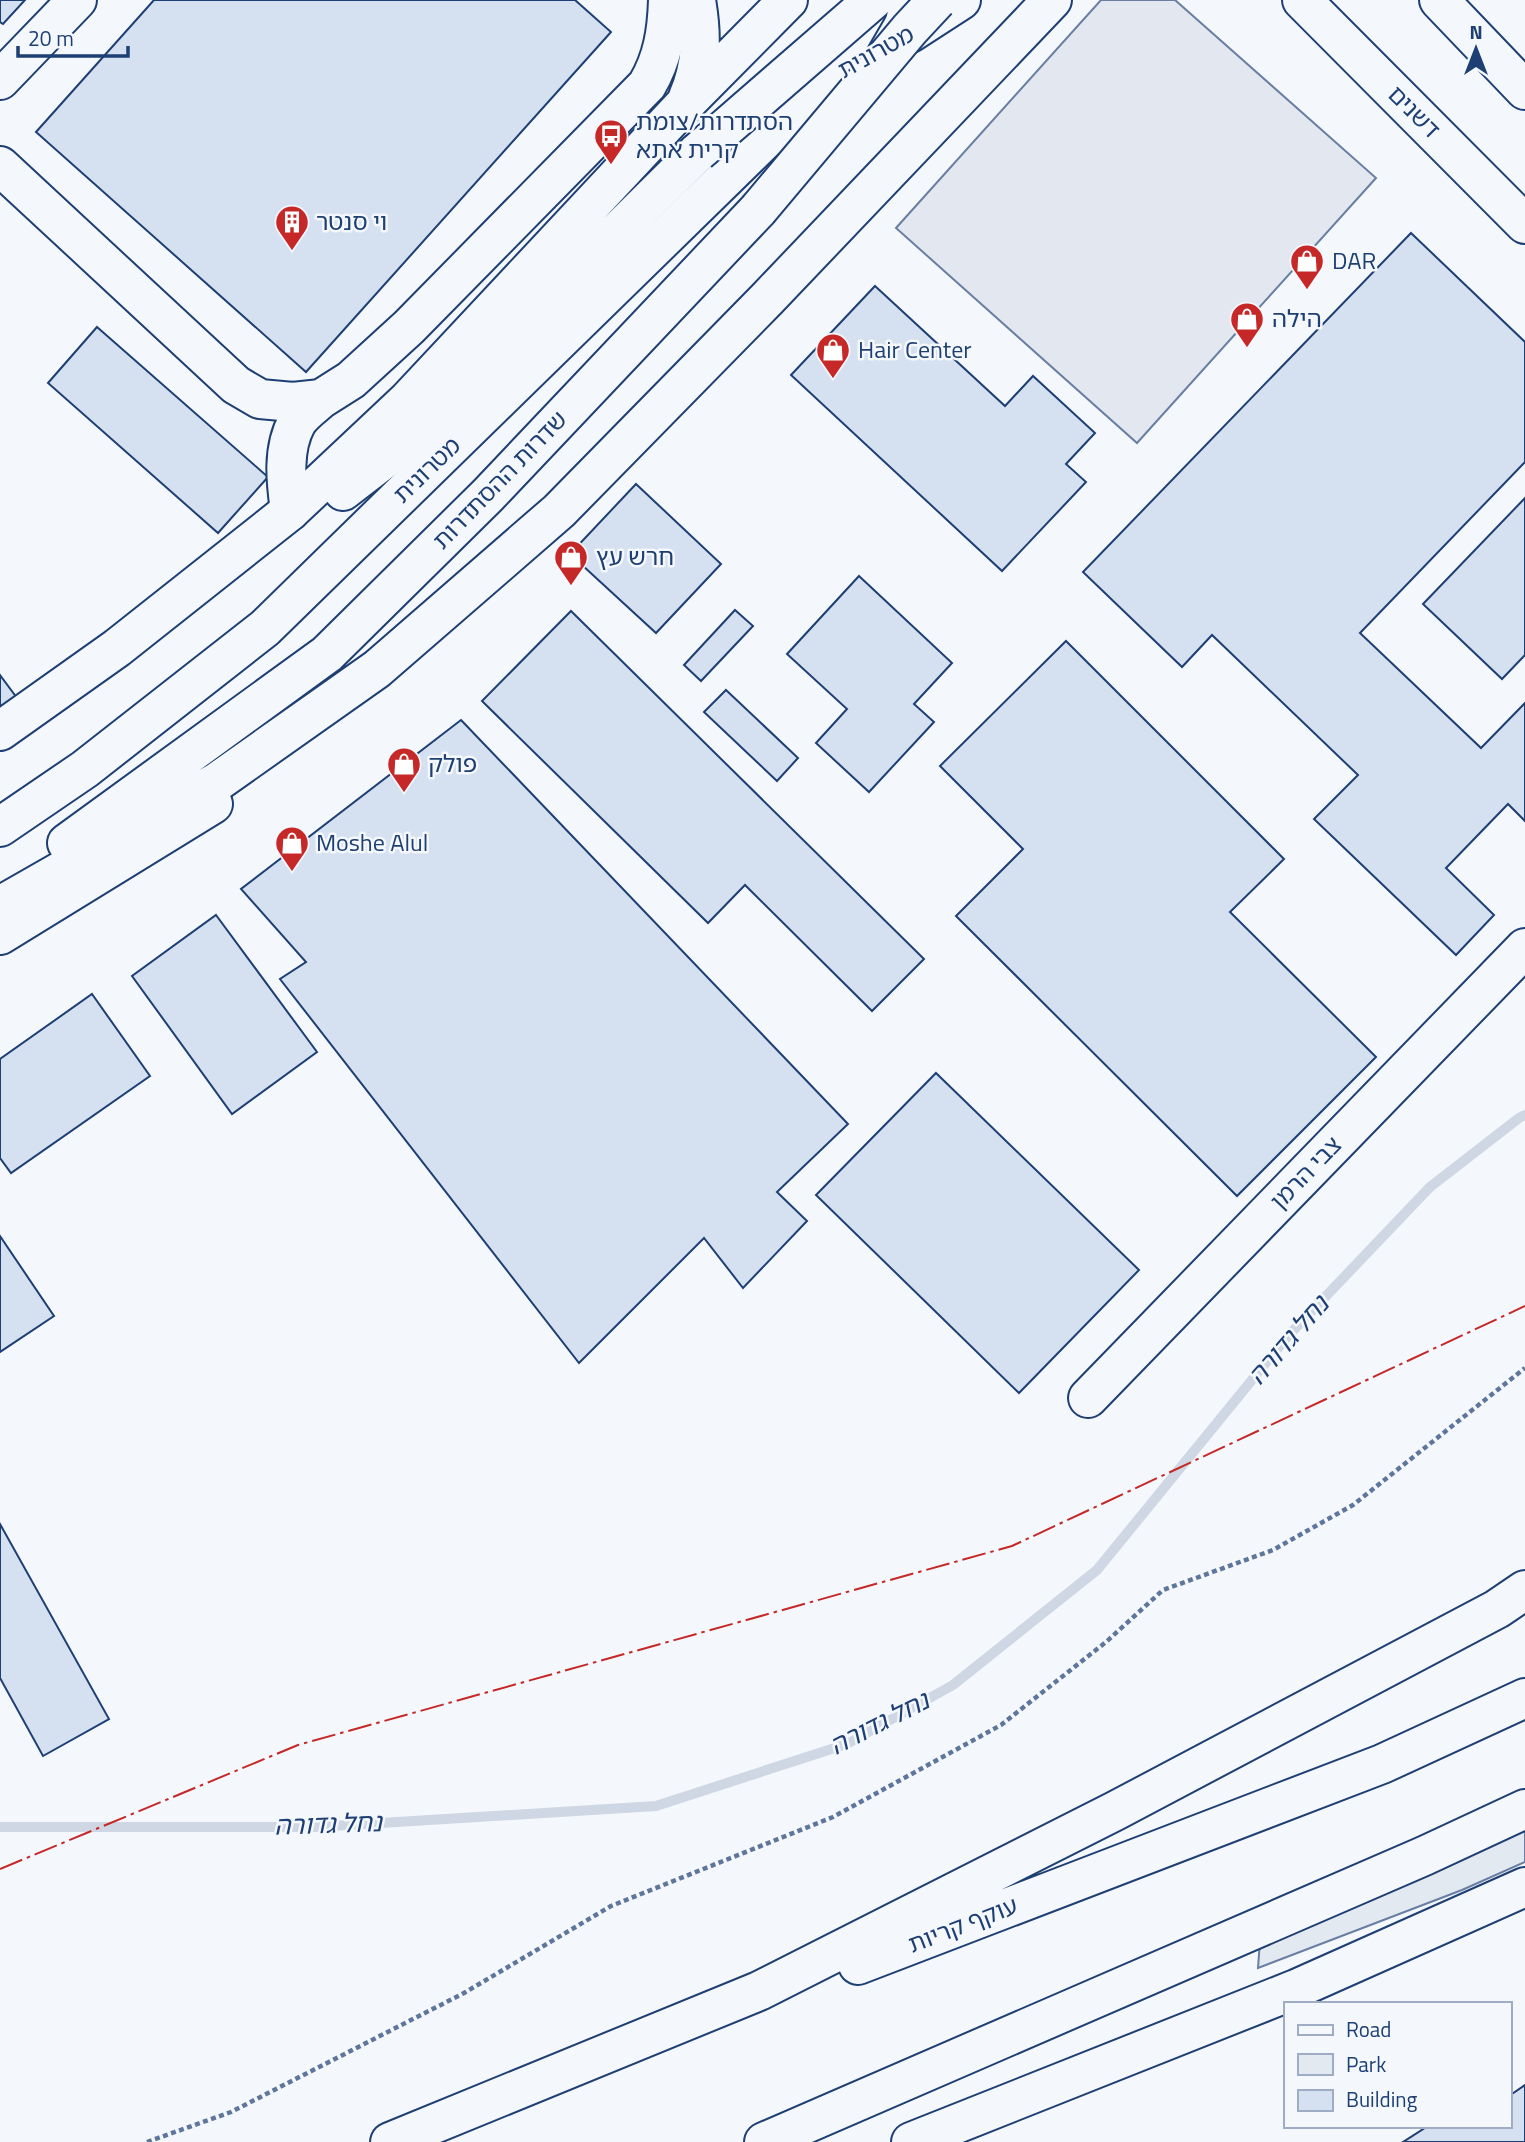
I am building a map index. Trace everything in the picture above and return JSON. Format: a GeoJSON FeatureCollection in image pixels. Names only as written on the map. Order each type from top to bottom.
{"type":"FeatureCollection","features":[{"type":"Feature","properties":{"kind":"main road"},"geometry":{"type":"LineString","coordinates":[[0,80],[77,0]]}},
{"type":"Feature","properties":{"kind":"main road"},"geometry":{"type":"LineString","coordinates":[[290,511],[286,480],[287,458],[297,422],[321,398],[351,380],[410,327],[647,85],[659,64],[668,0]]}},
{"type":"Feature","properties":{"kind":"main road"},"geometry":{"type":"LineString","coordinates":[[685,103],[696,77],[700,57],[701,36],[696,0]]}},
{"type":"Feature","properties":{"kind":"main road"},"geometry":{"type":"LineString","coordinates":[[0,731],[117,648],[290,511],[408,400],[685,103],[788,0]]}},
{"type":"Feature","properties":{"kind":"main road"},"geometry":{"type":"LineString","coordinates":[[0,758],[400,447],[698,152],[873,0]]}},
{"type":"Feature","properties":{"kind":"main road","name":"מטרונית"},"geometry":{"type":"LineString","coordinates":[[0,827],[85,769],[265,628],[826,80],[873,0]]}},
{"type":"Feature","properties":{"kind":"main road","name":"שדרות ההסתדרות"},"geometry":{"type":"LineString","coordinates":[[0,892],[327,654],[488,495],[758,210],[937,0]]}},
{"type":"Feature","properties":{"kind":"main road","name":"מטרונית"},"geometry":{"type":"LineString","coordinates":[[826,80],[886,48],[961,0]]}},
{"type":"Feature","properties":{"kind":"main road"},"geometry":{"type":"LineString","coordinates":[[0,906],[217,782],[377,668],[559,511],[767,299],[1052,0]]}},
{"type":"Feature","properties":{"kind":"main road","name":"דשנים"},"geometry":{"type":"LineString","coordinates":[[1302,0],[1525,224]]}},
{"type":"Feature","properties":{"kind":"main road"},"geometry":{"type":"LineString","coordinates":[[1439,0],[1525,90]]}},
{"type":"Feature","properties":{"kind":"main road"},"geometry":{"type":"LineString","coordinates":[[0,166],[236,385],[260,398],[293,402],[321,398]]}},
{"type":"Feature","properties":{"kind":"main road"},"geometry":{"type":"LineString","coordinates":[[0,935],[231,793],[394,673],[573,516],[767,299]]}},
{"type":"Feature","properties":{"kind":"main road","name":"צבי הרמן"},"geometry":{"type":"LineString","coordinates":[[1088,1398],[1525,948]]}},
{"type":"Feature","properties":{"kind":"main road"},"geometry":{"type":"LineString","coordinates":[[390,2142],[760,1990],[1128,1804],[1497,1609],[1525,1590]]}},
{"type":"Feature","properties":{"kind":"main road","name":"עוקף קריות"},"geometry":{"type":"LineString","coordinates":[[397,2142],[1382,1764],[1525,1698]]}},
{"type":"Feature","properties":{"kind":"main road"},"geometry":{"type":"LineString","coordinates":[[764,2142],[1424,1856],[1525,1809]]}},
{"type":"Feature","properties":{"kind":"main road"},"geometry":{"type":"LineString","coordinates":[[911,2142],[1296,1989],[1525,1886]]}},
{"type":"Feature","properties":{"kind":"path"},"geometry":{"type":"LineString","coordinates":[[147,2142],[231,2112],[464,1993],[611,1906],[833,1817],[1001,1725],[1106,1642],[1163,1590],[1273,1550],[1353,1505],[1525,1368]]}},
{"type":"Feature","properties":{"kind":"green space"},"geometry":{"type":"Polygon","coordinates":[[[1525,1823],[1525,1862],[1462,1890],[1258,1968],[1260,1941],[1525,1823]]]}},
{"type":"Feature","properties":{"kind":"shaded area"},"geometry":{"type":"Polygon","coordinates":[[[1101,0],[1175,0],[1376,178],[1137,443],[896,228],[1101,0]]]}},
{"type":"Feature","properties":{"kind":"building"},"geometry":{"type":"Polygon","coordinates":[[[0,0],[25,0],[3,24],[0,22],[0,0]]]}},
{"type":"Feature","properties":{"kind":"building","name":"וי סנטר"},"geometry":{"type":"Polygon","coordinates":[[[154,0],[575,0],[611,32],[306,372],[36,132],[154,0]]]}},
{"type":"Feature","properties":{"kind":"building"},"geometry":{"type":"Polygon","coordinates":[[[1411,233],[1525,342],[1525,462],[1360,633],[1481,748],[1525,703],[1525,821],[1508,804],[1446,868],[1494,915],[1456,955],[1314,819],[1358,775],[1212,635],[1182,667],[1083,572],[1411,233]]]}},
{"type":"Feature","properties":{"kind":"building"},"geometry":{"type":"Polygon","coordinates":[[[875,286],[1005,406],[1033,376],[1095,433],[1066,464],[1086,482],[1002,571],[791,375],[875,286]]]}},
{"type":"Feature","properties":{"kind":"building"},"geometry":{"type":"Polygon","coordinates":[[[97,327],[268,477],[218,533],[48,383],[97,327]]]}},
{"type":"Feature","properties":{"kind":"building"},"geometry":{"type":"Polygon","coordinates":[[[636,484],[721,564],[656,633],[570,554],[636,484]]]}},
{"type":"Feature","properties":{"kind":"building"},"geometry":{"type":"Polygon","coordinates":[[[1525,498],[1525,655],[1502,679],[1423,604],[1525,498]]]}},
{"type":"Feature","properties":{"kind":"building"},"geometry":{"type":"Polygon","coordinates":[[[859,576],[952,663],[914,704],[934,722],[869,792],[816,743],[847,709],[787,654],[859,576]]]}},
{"type":"Feature","properties":{"kind":"building"},"geometry":{"type":"Polygon","coordinates":[[[735,610],[753,626],[701,681],[684,665],[735,610]]]}},
{"type":"Feature","properties":{"kind":"building"},"geometry":{"type":"Polygon","coordinates":[[[571,611],[924,959],[872,1011],[745,885],[708,923],[482,701],[571,611]]]}},
{"type":"Feature","properties":{"kind":"building"},"geometry":{"type":"Polygon","coordinates":[[[1066,641],[1284,859],[1230,912],[1376,1057],[1237,1196],[956,916],[1023,849],[940,766],[1066,641]]]}},
{"type":"Feature","properties":{"kind":"building"},"geometry":{"type":"Polygon","coordinates":[[[0,675],[17,698],[0,711],[0,675]]]}},
{"type":"Feature","properties":{"kind":"building"},"geometry":{"type":"Polygon","coordinates":[[[726,690],[798,758],[777,781],[704,712],[726,690]]]}},
{"type":"Feature","properties":{"kind":"building"},"geometry":{"type":"Polygon","coordinates":[[[461,720],[848,1124],[777,1192],[807,1221],[743,1288],[704,1238],[579,1363],[280,979],[306,962],[241,889],[461,720]]]}},
{"type":"Feature","properties":{"kind":"building"},"geometry":{"type":"Polygon","coordinates":[[[216,915],[317,1052],[232,1114],[132,976],[216,915]]]}},
{"type":"Feature","properties":{"kind":"building"},"geometry":{"type":"Polygon","coordinates":[[[92,994],[150,1076],[11,1173],[0,1158],[0,1059],[92,994]]]}},
{"type":"Feature","properties":{"kind":"building"},"geometry":{"type":"Polygon","coordinates":[[[936,1073],[1139,1270],[1019,1393],[816,1195],[936,1073]]]}},
{"type":"Feature","properties":{"kind":"building"},"geometry":{"type":"Polygon","coordinates":[[[0,1236],[54,1316],[0,1352],[0,1236]]]}},
{"type":"Feature","properties":{"kind":"building"},"geometry":{"type":"Polygon","coordinates":[[[0,1524],[109,1719],[43,1756],[0,1678],[0,1524]]]}},
{"type":"Feature","properties":{"kind":"building"},"geometry":{"type":"Polygon","coordinates":[[[1525,2085],[1525,2142],[1403,2142],[1425,2128],[1511,2128],[1511,2095],[1525,2085]]]}},
{"type":"Feature","properties":{"kind":"waterway","name":"נחל גדורה"},"geometry":{"type":"LineString","coordinates":[[0,1827],[316,1827],[656,1806],[847,1744],[953,1685],[1097,1570],[1287,1337],[1430,1187],[1525,1115]]}},
{"type":"Feature","properties":{"kind":"power"},"geometry":{"type":"LineString","coordinates":[[0,1869],[298,1745],[1012,1546],[1525,1306]]}},
{"type":"Feature","properties":{"kind":"place","name":"הסתדרות/צומת קרית אתא"},"geometry":{"type":"Point","coordinates":[611,166]}},
{"type":"Feature","properties":{"kind":"place","name":"וי סנטר"},"geometry":{"type":"Point","coordinates":[292,252]}},
{"type":"Feature","properties":{"kind":"place","name":"DAR"},"geometry":{"type":"Point","coordinates":[1307,291]}},
{"type":"Feature","properties":{"kind":"place","name":"הילה"},"geometry":{"type":"Point","coordinates":[1247,349]}},
{"type":"Feature","properties":{"kind":"place","name":"Hair Center"},"geometry":{"type":"Point","coordinates":[833,380]}},
{"type":"Feature","properties":{"kind":"place","name":"חרש עץ"},"geometry":{"type":"Point","coordinates":[571,587]}},
{"type":"Feature","properties":{"kind":"place","name":"פולק"},"geometry":{"type":"Point","coordinates":[404,794]}},
{"type":"Feature","properties":{"kind":"place","name":"Moshe Alul"},"geometry":{"type":"Point","coordinates":[292,873]}}]}
